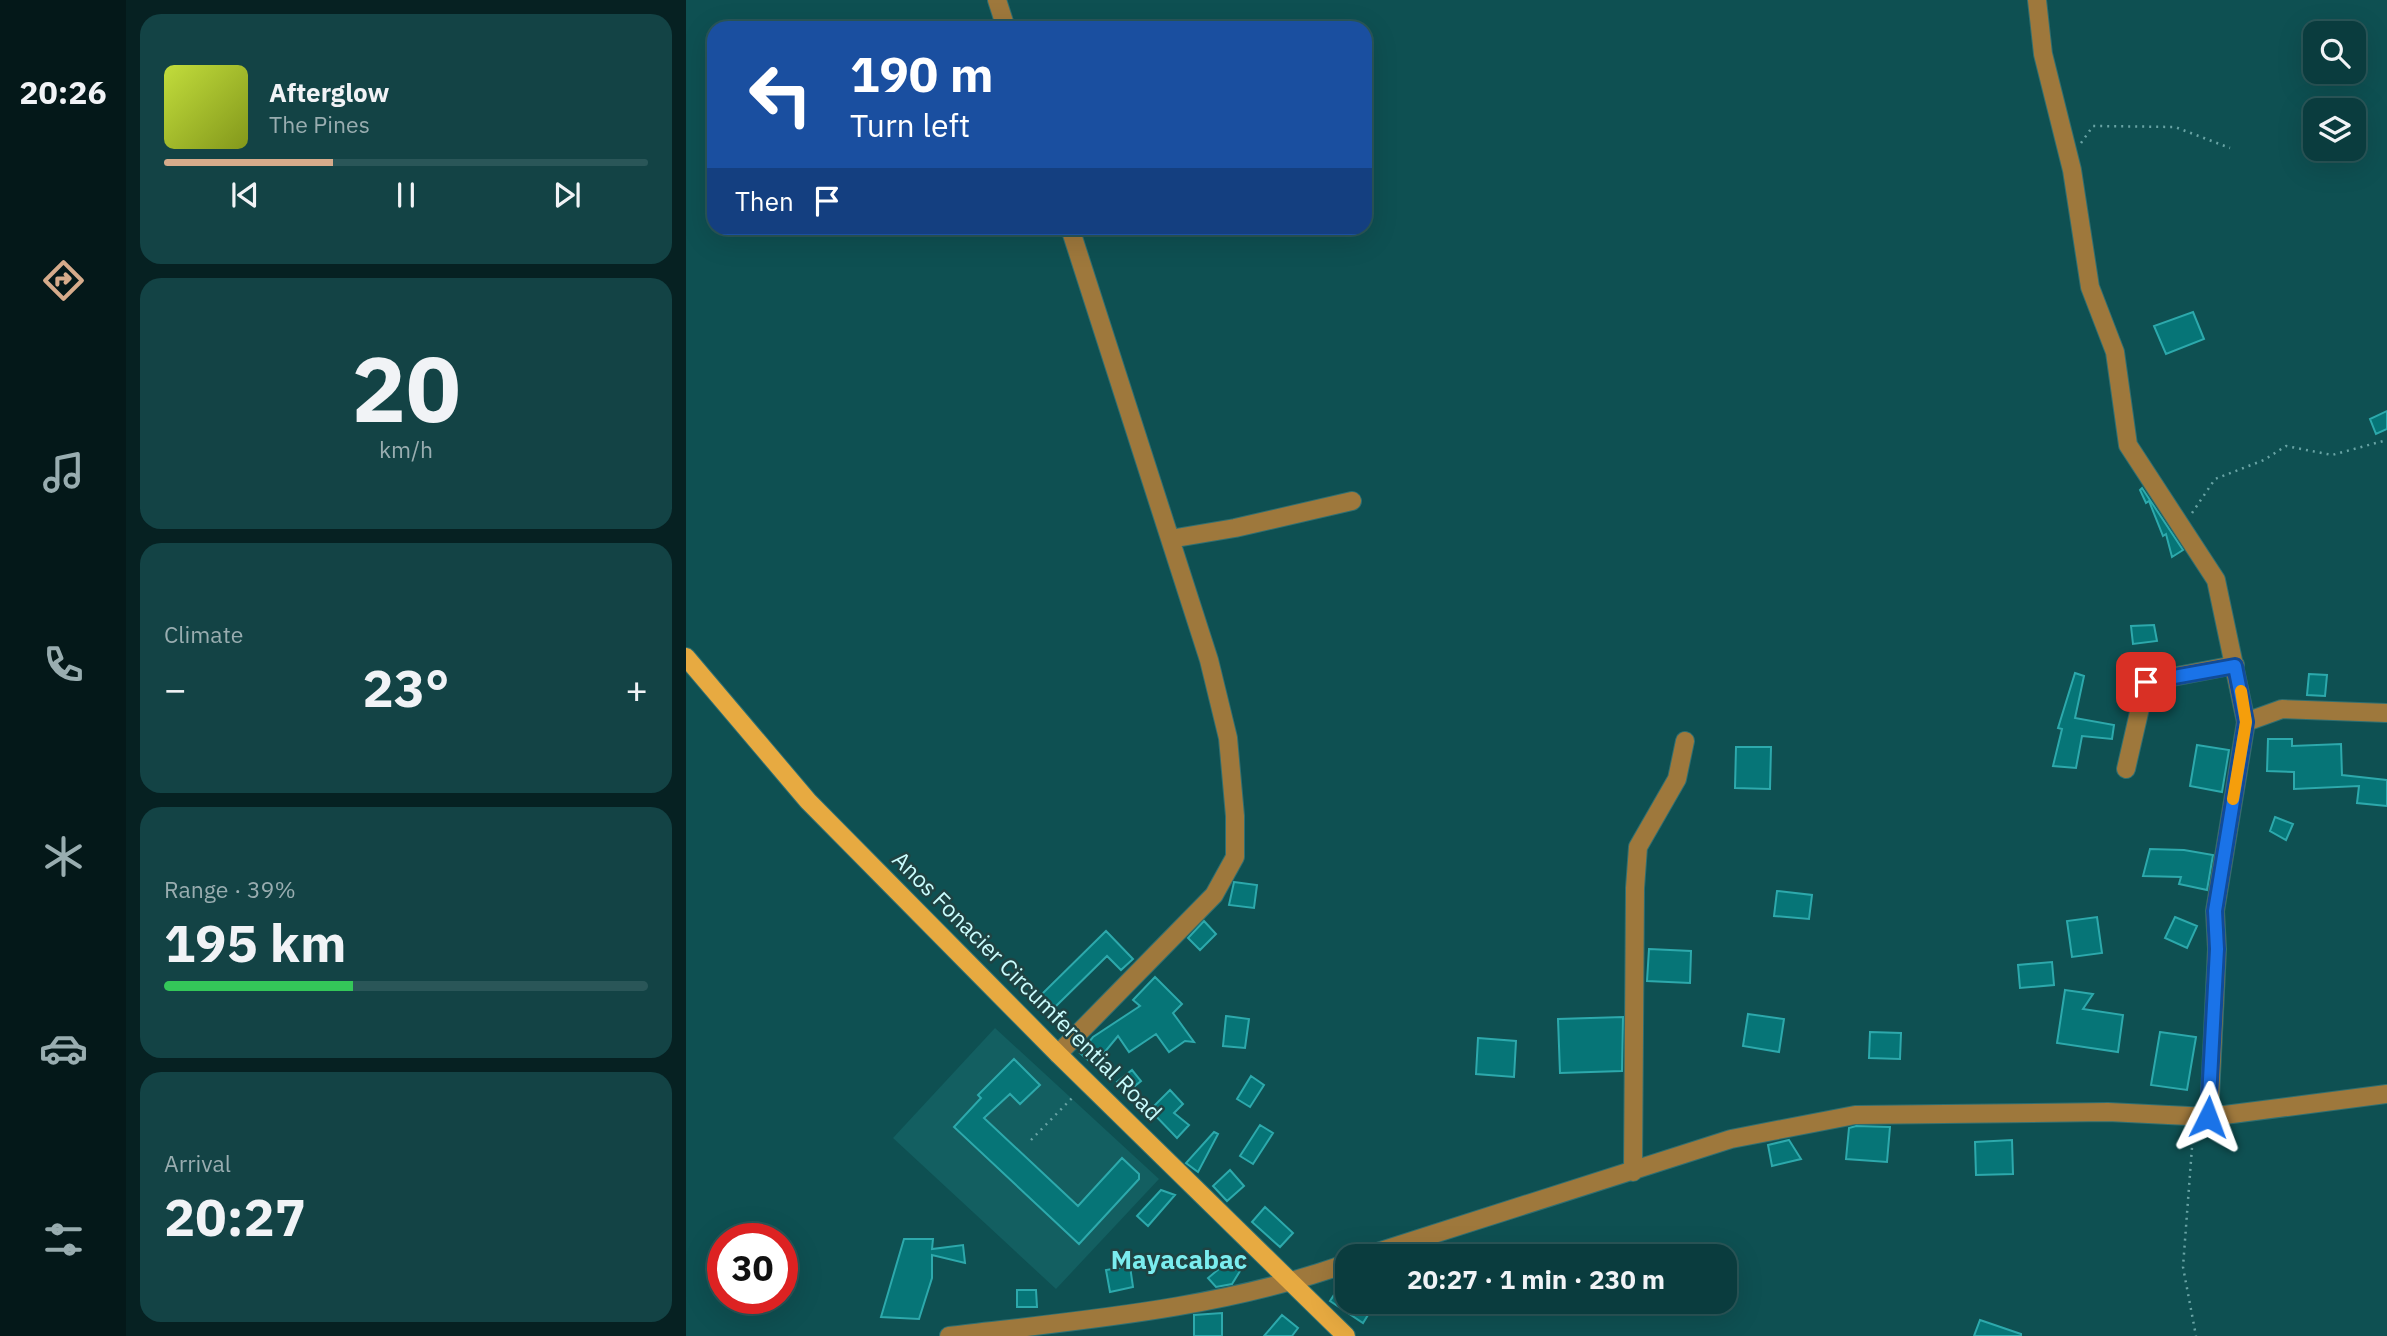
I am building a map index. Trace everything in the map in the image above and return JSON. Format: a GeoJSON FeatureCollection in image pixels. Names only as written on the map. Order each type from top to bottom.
{"type":"FeatureCollection","features":[{"type":"Feature","properties":{"kind":"main road","name":"Anos Fonacier Circumferential Road"},"geometry":{"type":"LineString","coordinates":[[686,657],[808,801],[1058,1054],[1346,1336]]}},
{"type":"Feature","properties":{"kind":"street"},"geometry":{"type":"LineString","coordinates":[[997,0],[1004,21]]}},
{"type":"Feature","properties":{"kind":"street"},"geometry":{"type":"LineString","coordinates":[[2037,0],[2043,54],[2069,159],[2090,287],[2115,352],[2128,445],[2216,580],[2246,722],[2215,911],[2217,949],[2202,1117]]}},
{"type":"Feature","properties":{"kind":"street"},"geometry":{"type":"LineString","coordinates":[[1058,1054],[1214,895],[1235,857],[1235,816],[1228,738],[1209,660],[1072,235]]}},
{"type":"Feature","properties":{"kind":"street"},"geometry":{"type":"LineString","coordinates":[[1170,539],[1235,528],[1352,501]]}},
{"type":"Feature","properties":{"kind":"street"},"geometry":{"type":"LineString","coordinates":[[2126,769],[2146,682],[2235,666]]}},
{"type":"Feature","properties":{"kind":"street"},"geometry":{"type":"LineString","coordinates":[[2246,722],[2282,709],[2387,713]]}},
{"type":"Feature","properties":{"kind":"street"},"geometry":{"type":"LineString","coordinates":[[1633,1172],[1635,888],[1638,847],[1677,779],[1685,741]]}},
{"type":"Feature","properties":{"kind":"street"},"geometry":{"type":"LineString","coordinates":[[1403,1244],[1731,1139],[1855,1115],[2108,1112],[2202,1117],[2387,1094]]}},
{"type":"Feature","properties":{"kind":"street"},"geometry":{"type":"LineString","coordinates":[[949,1336],[1226,1298],[1293,1283],[1335,1268]]}},
{"type":"Feature","properties":{"kind":"path"},"geometry":{"type":"LineString","coordinates":[[2069,159],[2093,126],[2175,127],[2230,148]]}},
{"type":"Feature","properties":{"kind":"path"},"geometry":{"type":"LineString","coordinates":[[2182,527],[2215,480],[2264,460],[2286,446],[2332,455],[2387,440]]}},
{"type":"Feature","properties":{"kind":"path"},"geometry":{"type":"LineString","coordinates":[[1031,1140],[1087,1082]]}},
{"type":"Feature","properties":{"kind":"path"},"geometry":{"type":"LineString","coordinates":[[2196,1336],[2183,1267],[2202,1117]]}},
{"type":"Feature","properties":{"kind":"shaded area"},"geometry":{"type":"Polygon","coordinates":[[[995,1028],[1159,1179],[1056,1289],[893,1138],[995,1028]]]}},
{"type":"Feature","properties":{"kind":"building"},"geometry":{"type":"Polygon","coordinates":[[[2193,312],[2204,339],[2166,354],[2154,326],[2193,312]]]}},
{"type":"Feature","properties":{"kind":"building"},"geometry":{"type":"Polygon","coordinates":[[[2387,411],[2387,429],[2376,434],[2370,419],[2387,411]]]}},
{"type":"Feature","properties":{"kind":"building"},"geometry":{"type":"Polygon","coordinates":[[[2142,488],[2183,550],[2172,557],[2166,534],[2163,536],[2149,501],[2146,503],[2140,490],[2142,488]]]}},
{"type":"Feature","properties":{"kind":"building"},"geometry":{"type":"Polygon","coordinates":[[[2154,625],[2157,641],[2133,644],[2131,626],[2154,625]]]}},
{"type":"Feature","properties":{"kind":"building"},"geometry":{"type":"Polygon","coordinates":[[[2075,673],[2084,676],[2075,718],[2114,725],[2112,739],[2082,736],[2076,768],[2053,766],[2062,729],[2058,728],[2075,673]]]}},
{"type":"Feature","properties":{"kind":"building"},"geometry":{"type":"Polygon","coordinates":[[[2309,674],[2327,675],[2325,696],[2307,695],[2309,674]]]}},
{"type":"Feature","properties":{"kind":"building"},"geometry":{"type":"Polygon","coordinates":[[[2268,739],[2292,739],[2292,746],[2341,744],[2342,775],[2387,780],[2387,806],[2357,803],[2359,786],[2294,789],[2294,772],[2267,771],[2268,739]]]}},
{"type":"Feature","properties":{"kind":"building"},"geometry":{"type":"Polygon","coordinates":[[[2197,745],[2229,750],[2222,792],[2190,786],[2197,745]]]}},
{"type":"Feature","properties":{"kind":"building"},"geometry":{"type":"Polygon","coordinates":[[[1736,747],[1771,747],[1770,789],[1735,788],[1736,747]]]}},
{"type":"Feature","properties":{"kind":"building"},"geometry":{"type":"Polygon","coordinates":[[[2275,817],[2293,824],[2286,840],[2270,831],[2275,817]]]}},
{"type":"Feature","properties":{"kind":"building"},"geometry":{"type":"Polygon","coordinates":[[[2150,849],[2184,850],[2213,855],[2207,890],[2179,884],[2181,877],[2143,876],[2150,849]]]}},
{"type":"Feature","properties":{"kind":"building"},"geometry":{"type":"Polygon","coordinates":[[[1234,882],[1257,885],[1254,908],[1229,905],[1234,882]]]}},
{"type":"Feature","properties":{"kind":"building"},"geometry":{"type":"Polygon","coordinates":[[[1777,891],[1812,895],[1809,919],[1774,916],[1777,891]]]}},
{"type":"Feature","properties":{"kind":"building"},"geometry":{"type":"Polygon","coordinates":[[[2097,917],[2102,953],[2072,957],[2067,921],[2097,917]]]}},
{"type":"Feature","properties":{"kind":"building"},"geometry":{"type":"Polygon","coordinates":[[[2175,917],[2197,926],[2187,948],[2165,938],[2175,917]]]}},
{"type":"Feature","properties":{"kind":"building"},"geometry":{"type":"Polygon","coordinates":[[[1204,921],[1216,934],[1200,950],[1188,938],[1204,921]]]}},
{"type":"Feature","properties":{"kind":"building"},"geometry":{"type":"Polygon","coordinates":[[[1106,931],[1133,959],[1121,970],[1107,956],[1054,1008],[1041,995],[1106,931]]]}},
{"type":"Feature","properties":{"kind":"building"},"geometry":{"type":"Polygon","coordinates":[[[1649,949],[1691,951],[1690,983],[1647,981],[1649,949]]]}},
{"type":"Feature","properties":{"kind":"building"},"geometry":{"type":"Polygon","coordinates":[[[2052,962],[2054,985],[2020,988],[2018,965],[2052,962]]]}},
{"type":"Feature","properties":{"kind":"building"},"geometry":{"type":"Polygon","coordinates":[[[1155,977],[1182,1004],[1173,1013],[1194,1042],[1185,1041],[1169,1052],[1156,1034],[1129,1052],[1118,1036],[1094,1065],[1080,1053],[1093,1037],[1140,1006],[1133,1000],[1155,977]]]}},
{"type":"Feature","properties":{"kind":"building"},"geometry":{"type":"Polygon","coordinates":[[[2065,990],[2093,994],[2083,1009],[2123,1015],[2118,1052],[2057,1043],[2065,990]]]}},
{"type":"Feature","properties":{"kind":"building"},"geometry":{"type":"Polygon","coordinates":[[[1748,1014],[1784,1019],[1779,1052],[1743,1046],[1748,1014]]]}},
{"type":"Feature","properties":{"kind":"building"},"geometry":{"type":"Polygon","coordinates":[[[1226,1016],[1249,1019],[1245,1048],[1223,1046],[1226,1016]]]}},
{"type":"Feature","properties":{"kind":"building"},"geometry":{"type":"Polygon","coordinates":[[[1623,1017],[1622,1071],[1560,1073],[1558,1019],[1623,1017]]]}},
{"type":"Feature","properties":{"kind":"building"},"geometry":{"type":"Polygon","coordinates":[[[1870,1032],[1901,1033],[1900,1059],[1869,1058],[1870,1032]]]}},
{"type":"Feature","properties":{"kind":"building"},"geometry":{"type":"Polygon","coordinates":[[[2160,1032],[2196,1037],[2187,1090],[2151,1085],[2160,1032]]]}},
{"type":"Feature","properties":{"kind":"building"},"geometry":{"type":"Polygon","coordinates":[[[1478,1038],[1516,1041],[1514,1077],[1476,1074],[1478,1038]]]}},
{"type":"Feature","properties":{"kind":"building"},"geometry":{"type":"Polygon","coordinates":[[[1014,1059],[1040,1085],[1020,1104],[1010,1094],[984,1118],[1078,1206],[1122,1158],[1139,1174],[1139,1179],[1079,1244],[954,1127],[981,1098],[978,1095],[1014,1059]]]}},
{"type":"Feature","properties":{"kind":"building"},"geometry":{"type":"Polygon","coordinates":[[[1132,1070],[1141,1081],[1126,1093],[1117,1082],[1132,1070]]]}},
{"type":"Feature","properties":{"kind":"building"},"geometry":{"type":"Polygon","coordinates":[[[1251,1076],[1264,1085],[1250,1107],[1237,1099],[1251,1076]]]}},
{"type":"Feature","properties":{"kind":"building"},"geometry":{"type":"Polygon","coordinates":[[[1170,1090],[1183,1104],[1174,1113],[1189,1125],[1177,1138],[1150,1110],[1170,1090]]]}},
{"type":"Feature","properties":{"kind":"building"},"geometry":{"type":"Polygon","coordinates":[[[1260,1125],[1273,1133],[1253,1164],[1240,1156],[1260,1125]]]}},
{"type":"Feature","properties":{"kind":"building"},"geometry":{"type":"Polygon","coordinates":[[[1890,1127],[1887,1162],[1846,1159],[1849,1128],[1890,1127]]]}},
{"type":"Feature","properties":{"kind":"building"},"geometry":{"type":"Polygon","coordinates":[[[1214,1132],[1218,1134],[1198,1172],[1186,1163],[1214,1132]]]}},
{"type":"Feature","properties":{"kind":"building"},"geometry":{"type":"Polygon","coordinates":[[[1789,1140],[1801,1159],[1772,1166],[1768,1145],[1789,1140]]]}},
{"type":"Feature","properties":{"kind":"building"},"geometry":{"type":"Polygon","coordinates":[[[2012,1140],[2013,1174],[1976,1175],[1975,1142],[2012,1140]]]}},
{"type":"Feature","properties":{"kind":"building"},"geometry":{"type":"Polygon","coordinates":[[[1230,1170],[1244,1186],[1227,1201],[1213,1186],[1230,1170]]]}},
{"type":"Feature","properties":{"kind":"building"},"geometry":{"type":"Polygon","coordinates":[[[1161,1190],[1175,1195],[1148,1226],[1137,1216],[1161,1190]]]}},
{"type":"Feature","properties":{"kind":"building"},"geometry":{"type":"Polygon","coordinates":[[[1265,1207],[1293,1233],[1280,1247],[1252,1222],[1265,1207]]]}},
{"type":"Feature","properties":{"kind":"building"},"geometry":{"type":"Polygon","coordinates":[[[904,1239],[933,1239],[932,1249],[963,1245],[965,1263],[932,1255],[932,1278],[919,1319],[881,1317],[904,1239]]]}},
{"type":"Feature","properties":{"kind":"building"},"geometry":{"type":"Polygon","coordinates":[[[1231,1259],[1240,1271],[1232,1284],[1216,1287],[1208,1278],[1231,1259]]]}},
{"type":"Feature","properties":{"kind":"building"},"geometry":{"type":"Polygon","coordinates":[[[1130,1266],[1133,1287],[1110,1292],[1106,1270],[1130,1266]]]}},
{"type":"Feature","properties":{"kind":"building"},"geometry":{"type":"Polygon","coordinates":[[[1017,1290],[1036,1290],[1037,1307],[1017,1307],[1017,1290]]]}},
{"type":"Feature","properties":{"kind":"building"},"geometry":{"type":"Polygon","coordinates":[[[1222,1313],[1222,1336],[1194,1336],[1194,1315],[1222,1313]]]}},
{"type":"Feature","properties":{"kind":"building"},"geometry":{"type":"Polygon","coordinates":[[[1350,1314],[1369,1314],[1363,1323],[1350,1314]]]}},
{"type":"Feature","properties":{"kind":"building"},"geometry":{"type":"Polygon","coordinates":[[[1282,1315],[1298,1328],[1292,1336],[1264,1336],[1282,1315]]]}},
{"type":"Feature","properties":{"kind":"building"},"geometry":{"type":"Polygon","coordinates":[[[1980,1320],[2021,1334],[2021,1336],[1974,1336],[1980,1320]]]}},
{"type":"Feature","properties":{"kind":"slow traffic"},"geometry":{"type":"LineString","coordinates":[[2233,799],[2246,722],[2241,691]]}},
{"type":"Feature","properties":{"kind":"district","name":"Mayacabac"},"geometry":{"type":"Point","coordinates":[1179,1260]}},
{"type":"Feature","properties":{"kind":"route"},"geometry":{"type":"LineString","coordinates":[[2146,682],[2235,666],[2246,722],[2215,911],[2217,949],[2208,1117]]}}]}
